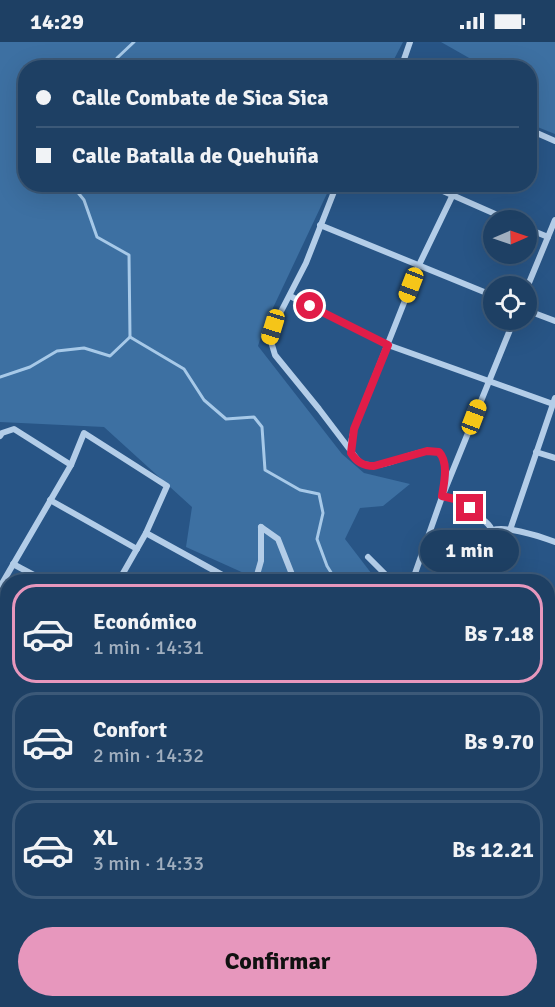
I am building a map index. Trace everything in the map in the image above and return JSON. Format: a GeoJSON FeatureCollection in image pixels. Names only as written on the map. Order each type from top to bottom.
{"type":"FeatureCollection","features":[{"type":"Feature","properties":{"kind":"street"},"geometry":{"type":"LineString","coordinates":[[404,60],[410,42]]}},
{"type":"Feature","properties":{"kind":"street"},"geometry":{"type":"LineString","coordinates":[[537,133],[555,141]]}},
{"type":"Feature","properties":{"kind":"street"},"geometry":{"type":"LineString","coordinates":[[334,192],[306,263],[273,327],[270,338],[271,347],[274,355],[360,463],[374,466],[427,451],[439,452],[444,457],[445,465],[442,496]]}},
{"type":"Feature","properties":{"kind":"street"},"geometry":{"type":"LineString","coordinates":[[444,192],[486,210]]}},
{"type":"Feature","properties":{"kind":"street"},"geometry":{"type":"LineString","coordinates":[[351,453],[354,429],[419,266],[455,192]]}},
{"type":"Feature","properties":{"kind":"street"},"geometry":{"type":"LineString","coordinates":[[532,276],[555,220]]}},
{"type":"Feature","properties":{"kind":"street"},"geometry":{"type":"LineString","coordinates":[[320,225],[483,292]]}},
{"type":"Feature","properties":{"kind":"street"},"geometry":{"type":"LineString","coordinates":[[537,232],[548,237]]}},
{"type":"Feature","properties":{"kind":"street"},"geometry":{"type":"LineString","coordinates":[[290,296],[388,345],[554,401],[510,530]]}},
{"type":"Feature","properties":{"kind":"street"},"geometry":{"type":"LineString","coordinates":[[537,314],[555,321]]}},
{"type":"Feature","properties":{"kind":"street"},"geometry":{"type":"LineString","coordinates":[[414,574],[442,496],[510,330]]}},
{"type":"Feature","properties":{"kind":"street"},"geometry":{"type":"LineString","coordinates":[[0,436],[14,429],[71,465]]}},
{"type":"Feature","properties":{"kind":"street"},"geometry":{"type":"LineString","coordinates":[[7,574],[71,465],[84,433],[166,486],[146,533],[123,574]]}},
{"type":"Feature","properties":{"kind":"street"},"geometry":{"type":"LineString","coordinates":[[537,452],[555,458]]}},
{"type":"Feature","properties":{"kind":"street"},"geometry":{"type":"LineString","coordinates":[[442,496],[463,501],[473,513],[486,520],[492,530]]}},
{"type":"Feature","properties":{"kind":"street"},"geometry":{"type":"LineString","coordinates":[[50,500],[137,549]]}},
{"type":"Feature","properties":{"kind":"street"},"geometry":{"type":"LineString","coordinates":[[257,574],[261,561],[261,527],[278,539],[292,574]]}},
{"type":"Feature","properties":{"kind":"street"},"geometry":{"type":"LineString","coordinates":[[472,574],[483,540],[492,530],[510,530],[555,542]]}},
{"type":"Feature","properties":{"kind":"street"},"geometry":{"type":"LineString","coordinates":[[146,533],[220,574]]}},
{"type":"Feature","properties":{"kind":"street"},"geometry":{"type":"LineString","coordinates":[[368,557],[385,574]]}},
{"type":"Feature","properties":{"kind":"street"},"geometry":{"type":"LineString","coordinates":[[13,564],[32,574]]}},
{"type":"Feature","properties":{"kind":"shaded area"},"geometry":{"type":"Polygon","coordinates":[[[0,42],[403,42],[394,60],[18,60],[18,192],[328,192],[264,327],[258,346],[342,454],[364,473],[410,484],[383,506],[360,508],[345,539],[372,574],[246,574],[186,547],[192,507],[104,427],[0,422],[0,42]]]}},
{"type":"Feature","properties":{"kind":"shaded area"},"geometry":{"type":"Polygon","coordinates":[[[441,42],[555,42],[555,134],[537,127],[537,60],[473,60],[441,42]]]}},
{"type":"Feature","properties":{"kind":"waterway"},"geometry":{"type":"LineString","coordinates":[[117,60],[134,42]]}},
{"type":"Feature","properties":{"kind":"waterway"},"geometry":{"type":"LineString","coordinates":[[78,192],[84,200],[97,237],[129,255],[130,337],[184,369],[204,400],[226,419],[254,417],[262,427],[265,470],[300,490],[319,494],[323,513],[317,539],[332,574]]}},
{"type":"Feature","properties":{"kind":"waterway"},"geometry":{"type":"LineString","coordinates":[[0,377],[30,367],[57,351],[84,348],[110,356],[130,337]]}},
{"type":"Feature","properties":{"kind":"route"},"geometry":{"type":"LineString","coordinates":[[310,306],[388,345],[354,429],[351,453],[355,459],[366,466],[374,466],[427,451],[439,452],[444,457],[445,465],[442,496],[463,501],[470,508]]}}]}
